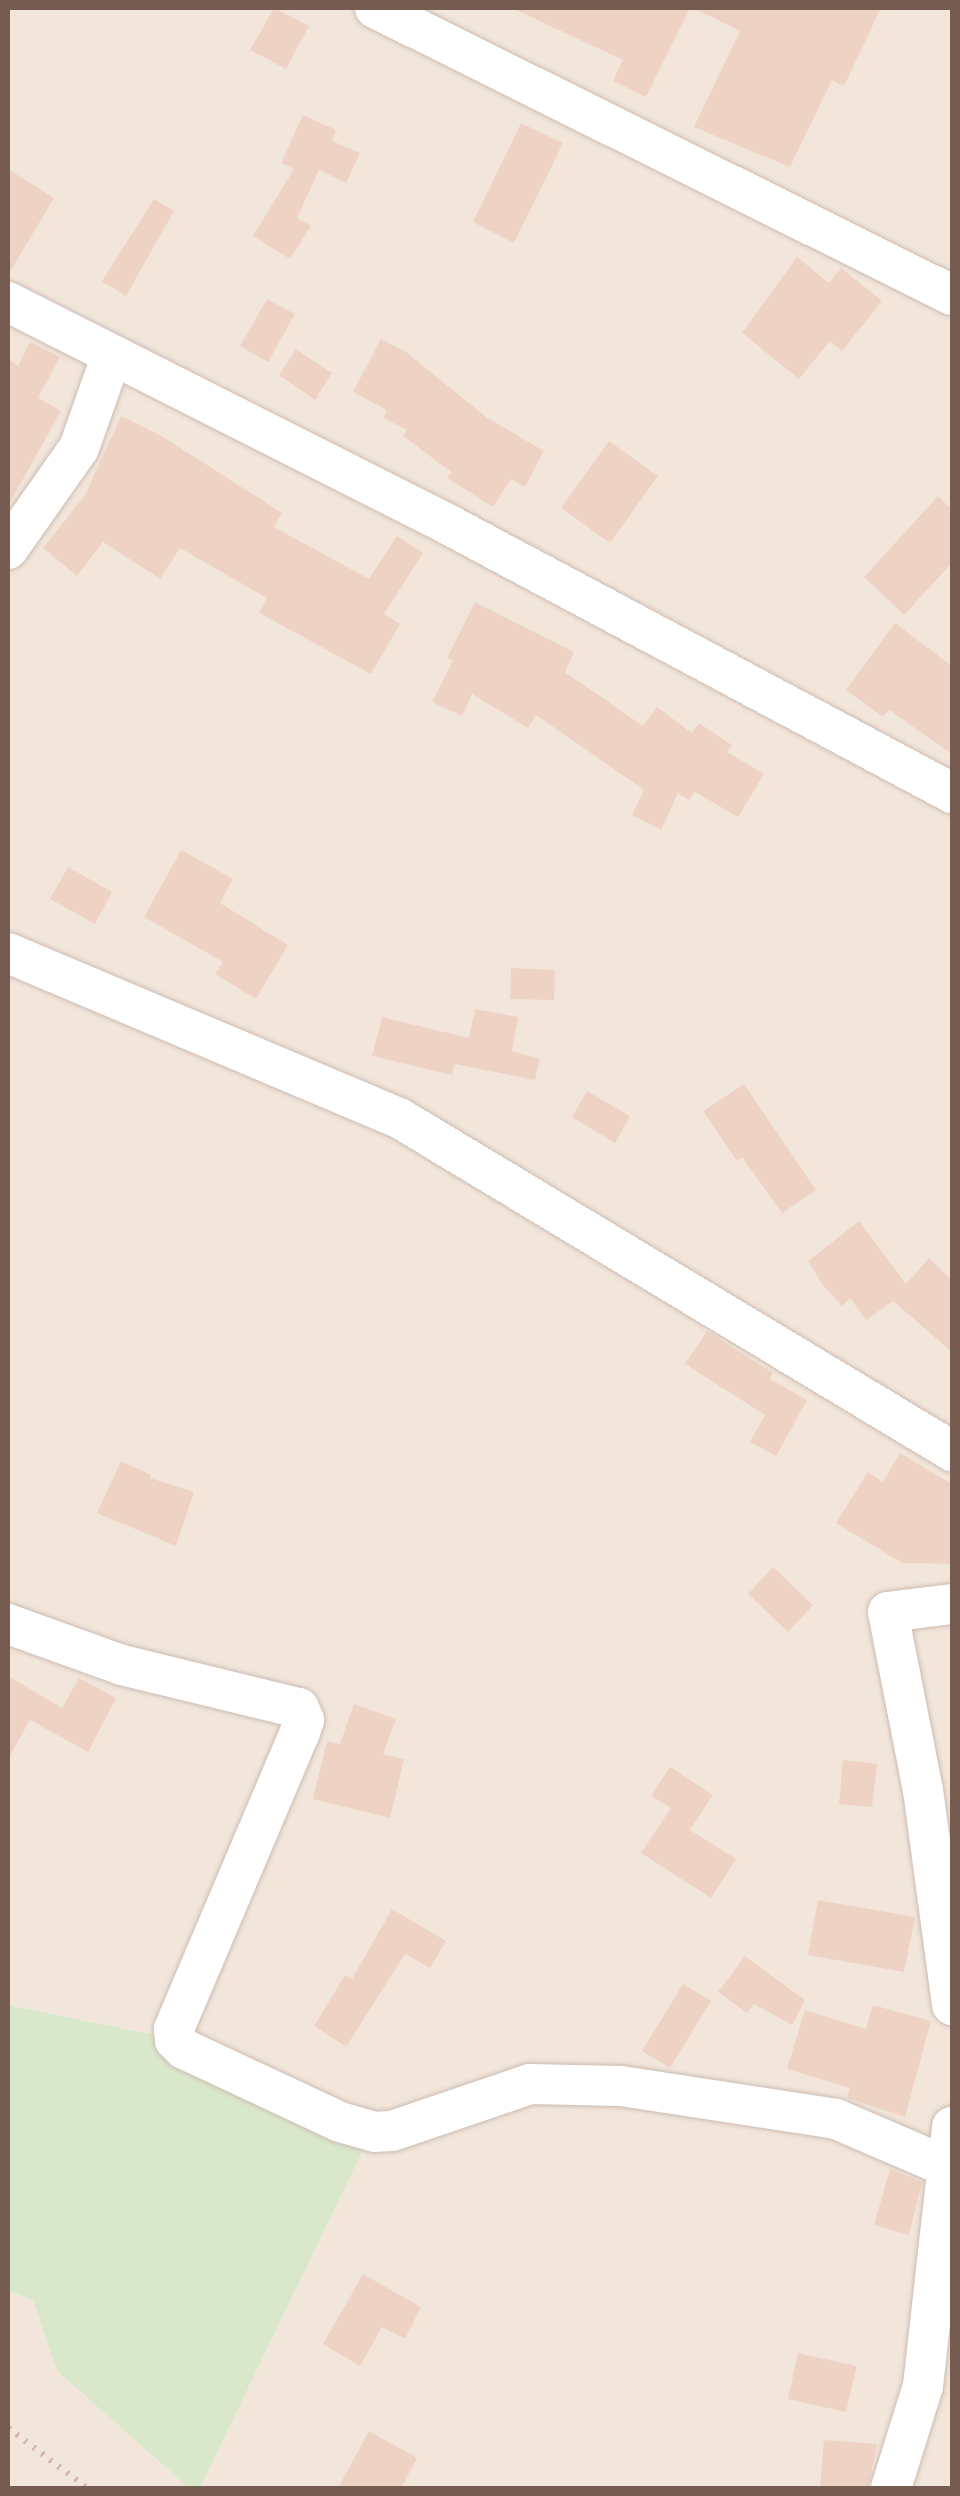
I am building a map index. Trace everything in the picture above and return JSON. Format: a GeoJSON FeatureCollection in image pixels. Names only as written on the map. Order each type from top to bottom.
{"type":"FeatureCollection","features":[{"type":"Feature","properties":{"kind":"street"},"geometry":{"type":"LineString","coordinates":[[375,8],[952,295]]}},
{"type":"Feature","properties":{"kind":"street"},"geometry":{"type":"LineString","coordinates":[[8,302],[450,526],[952,793]]}},
{"type":"Feature","properties":{"kind":"street"},"geometry":{"type":"LineString","coordinates":[[8,549],[80,448],[112,355]]}},
{"type":"Feature","properties":{"kind":"street"},"geometry":{"type":"LineString","coordinates":[[8,953],[400,1118],[952,1450]]}},
{"type":"Feature","properties":{"kind":"street"},"geometry":{"type":"LineString","coordinates":[[952,1604],[888,1612],[938,1792],[952,2005]]}},
{"type":"Feature","properties":{"kind":"street"},"geometry":{"type":"LineString","coordinates":[[8,1624],[122,1666],[299,1708],[304,1720],[174,2029],[175,2040],[184,2049],[340,2122],[374,2132],[392,2130],[530,2084],[620,2086],[836,2120],[945,2166]]}},
{"type":"Feature","properties":{"kind":"street"},"geometry":{"type":"LineString","coordinates":[[892,2488],[923,2386],[952,2127]]}},
{"type":"Feature","properties":{"kind":"path"},"geometry":{"type":"LineString","coordinates":[[8,2428],[87,2488]]}},
{"type":"Feature","properties":{"kind":"shaded area"},"geometry":{"type":"Polygon","coordinates":[[[8,8],[952,8],[952,2488],[200,2488],[364,2148],[176,2061],[151,2034],[8,2005],[8,8]]]}},
{"type":"Feature","properties":{"kind":"shaded area"},"geometry":{"type":"Polygon","coordinates":[[[8,2291],[33,2300],[57,2371],[189,2488],[8,2488],[8,2291]]]}},
{"type":"Feature","properties":{"kind":"green space"},"geometry":{"type":"Polygon","coordinates":[[[8,2005],[151,2034],[176,2061],[364,2148],[200,2488],[189,2488],[57,2371],[33,2300],[8,2291],[8,2005]]]}},
{"type":"Feature","properties":{"kind":"building"},"geometry":{"type":"Polygon","coordinates":[[[274,8],[309,26],[286,69],[250,50],[274,8]]]}},
{"type":"Feature","properties":{"kind":"building"},"geometry":{"type":"Polygon","coordinates":[[[512,8],[690,8],[646,97],[613,81],[623,60],[512,8]]]}},
{"type":"Feature","properties":{"kind":"building"},"geometry":{"type":"Polygon","coordinates":[[[693,8],[881,8],[844,86],[832,80],[790,167],[694,127],[740,31],[693,8]]]}},
{"type":"Feature","properties":{"kind":"building"},"geometry":{"type":"Polygon","coordinates":[[[303,115],[336,130],[332,141],[360,153],[346,183],[319,170],[297,218],[311,226],[290,259],[253,236],[294,169],[281,163],[303,115]]]}},
{"type":"Feature","properties":{"kind":"building"},"geometry":{"type":"Polygon","coordinates":[[[521,123],[563,143],[514,243],[473,222],[521,123]]]}},
{"type":"Feature","properties":{"kind":"building"},"geometry":{"type":"Polygon","coordinates":[[[8,169],[54,198],[8,275],[8,169]]]}},
{"type":"Feature","properties":{"kind":"building"},"geometry":{"type":"Polygon","coordinates":[[[154,199],[174,211],[126,296],[102,281],[154,199]]]}},
{"type":"Feature","properties":{"kind":"building"},"geometry":{"type":"Polygon","coordinates":[[[797,257],[829,283],[841,268],[882,301],[842,351],[830,341],[799,379],[742,333],[797,257]]]}},
{"type":"Feature","properties":{"kind":"building"},"geometry":{"type":"Polygon","coordinates":[[[267,299],[295,314],[268,362],[240,346],[267,299]]]}},
{"type":"Feature","properties":{"kind":"building"},"geometry":{"type":"Polygon","coordinates":[[[381,339],[406,352],[486,417],[544,451],[525,487],[511,479],[493,507],[447,478],[451,472],[403,436],[407,430],[383,418],[387,410],[353,392],[381,339]]]}},
{"type":"Feature","properties":{"kind":"building"},"geometry":{"type":"Polygon","coordinates":[[[30,342],[60,357],[38,398],[61,411],[8,506],[8,359],[18,366],[30,342]]]}},
{"type":"Feature","properties":{"kind":"building"},"geometry":{"type":"Polygon","coordinates":[[[296,349],[332,373],[315,400],[279,375],[296,349]]]}},
{"type":"Feature","properties":{"kind":"building"},"geometry":{"type":"Polygon","coordinates":[[[121,416],[165,438],[282,513],[274,527],[369,579],[397,536],[423,553],[384,614],[400,624],[371,674],[259,613],[267,598],[180,548],[160,579],[103,542],[77,576],[43,548],[85,495],[121,416]]]}},
{"type":"Feature","properties":{"kind":"building"},"geometry":{"type":"Polygon","coordinates":[[[609,441],[658,476],[610,543],[561,508],[609,441]]]}},
{"type":"Feature","properties":{"kind":"building"},"geometry":{"type":"Polygon","coordinates":[[[938,496],[952,510],[952,563],[904,615],[864,577],[938,496]]]}},
{"type":"Feature","properties":{"kind":"building"},"geometry":{"type":"Polygon","coordinates":[[[475,602],[574,652],[565,672],[643,726],[657,707],[692,733],[699,723],[732,745],[727,752],[764,774],[738,817],[695,792],[689,800],[678,793],[661,830],[632,815],[644,790],[536,715],[528,728],[472,694],[462,716],[432,702],[453,661],[447,658],[475,602]]]}},
{"type":"Feature","properties":{"kind":"building"},"geometry":{"type":"Polygon","coordinates":[[[895,623],[952,666],[952,754],[889,710],[883,717],[846,690],[895,623]]]}},
{"type":"Feature","properties":{"kind":"building"},"geometry":{"type":"Polygon","coordinates":[[[181,850],[233,879],[220,903],[288,945],[256,999],[215,974],[223,962],[144,917],[181,850]]]}},
{"type":"Feature","properties":{"kind":"building"},"geometry":{"type":"Polygon","coordinates":[[[68,867],[112,892],[95,924],[50,899],[68,867]]]}},
{"type":"Feature","properties":{"kind":"building"},"geometry":{"type":"Polygon","coordinates":[[[511,968],[555,970],[554,1000],[510,999],[511,968]]]}},
{"type":"Feature","properties":{"kind":"building"},"geometry":{"type":"Polygon","coordinates":[[[475,1009],[518,1017],[512,1051],[540,1059],[535,1080],[455,1064],[452,1075],[372,1056],[382,1017],[469,1038],[475,1009]]]}},
{"type":"Feature","properties":{"kind":"building"},"geometry":{"type":"Polygon","coordinates":[[[744,1084],[816,1190],[782,1213],[742,1157],[737,1161],[703,1111],[744,1084]]]}},
{"type":"Feature","properties":{"kind":"building"},"geometry":{"type":"Polygon","coordinates":[[[587,1091],[630,1116],[615,1143],[572,1117],[587,1091]]]}},
{"type":"Feature","properties":{"kind":"building"},"geometry":{"type":"Polygon","coordinates":[[[859,1221],[906,1284],[929,1258],[952,1280],[952,1352],[893,1301],[866,1320],[850,1298],[842,1306],[822,1284],[808,1261],[859,1221]]]}},
{"type":"Feature","properties":{"kind":"building"},"geometry":{"type":"Polygon","coordinates":[[[707,1331],[773,1373],[770,1379],[807,1400],[776,1456],[750,1442],[765,1415],[685,1364],[707,1331]]]}},
{"type":"Feature","properties":{"kind":"building"},"geometry":{"type":"Polygon","coordinates":[[[900,1453],[952,1484],[952,1564],[902,1563],[836,1523],[868,1472],[883,1482],[900,1453]]]}},
{"type":"Feature","properties":{"kind":"building"},"geometry":{"type":"Polygon","coordinates":[[[121,1461],[151,1475],[150,1478],[194,1492],[176,1546],[97,1513],[121,1461]]]}},
{"type":"Feature","properties":{"kind":"building"},"geometry":{"type":"Polygon","coordinates":[[[773,1567],[813,1605],[788,1632],[748,1594],[773,1567]]]}},
{"type":"Feature","properties":{"kind":"building"},"geometry":{"type":"Polygon","coordinates":[[[8,1676],[62,1708],[79,1678],[116,1698],[88,1752],[30,1720],[8,1759],[8,1676]]]}},
{"type":"Feature","properties":{"kind":"building"},"geometry":{"type":"Polygon","coordinates":[[[354,1704],[396,1719],[383,1754],[404,1759],[390,1818],[313,1799],[327,1741],[340,1744],[354,1704]]]}},
{"type":"Feature","properties":{"kind":"building"},"geometry":{"type":"Polygon","coordinates":[[[843,1760],[877,1764],[872,1807],[839,1804],[843,1760]]]}},
{"type":"Feature","properties":{"kind":"building"},"geometry":{"type":"Polygon","coordinates":[[[670,1767],[713,1795],[690,1830],[736,1859],[711,1898],[641,1853],[671,1808],[651,1796],[670,1767]]]}},
{"type":"Feature","properties":{"kind":"building"},"geometry":{"type":"Polygon","coordinates":[[[818,1900],[915,1917],[904,1972],[808,1955],[818,1900]]]}},
{"type":"Feature","properties":{"kind":"building"},"geometry":{"type":"Polygon","coordinates":[[[392,1909],[446,1941],[430,1968],[405,1954],[346,2047],[314,2026],[345,1975],[352,1979],[392,1909]]]}},
{"type":"Feature","properties":{"kind":"building"},"geometry":{"type":"Polygon","coordinates":[[[745,1956],[805,2000],[792,2025],[754,2004],[747,2013],[718,1992],[745,1956]]]}},
{"type":"Feature","properties":{"kind":"building"},"geometry":{"type":"Polygon","coordinates":[[[683,1984],[711,2001],[670,2068],[642,2051],[683,1984]]]}},
{"type":"Feature","properties":{"kind":"building"},"geometry":{"type":"Polygon","coordinates":[[[873,2005],[931,2021],[905,2117],[847,2098],[850,2088],[787,2069],[805,2010],[866,2029],[873,2005]]]}},
{"type":"Feature","properties":{"kind":"building"},"geometry":{"type":"Polygon","coordinates":[[[890,2169],[922,2182],[909,2235],[874,2225],[890,2169]]]}},
{"type":"Feature","properties":{"kind":"building"},"geometry":{"type":"Polygon","coordinates":[[[363,2274],[421,2307],[405,2339],[382,2327],[360,2366],[323,2344],[363,2274]]]}},
{"type":"Feature","properties":{"kind":"building"},"geometry":{"type":"Polygon","coordinates":[[[798,2353],[857,2366],[846,2412],[788,2399],[798,2353]]]}},
{"type":"Feature","properties":{"kind":"building"},"geometry":{"type":"Polygon","coordinates":[[[369,2431],[417,2458],[401,2488],[338,2488],[369,2431]]]}},
{"type":"Feature","properties":{"kind":"building"},"geometry":{"type":"Polygon","coordinates":[[[824,2440],[877,2444],[868,2488],[820,2488],[824,2440]]]}}]}
